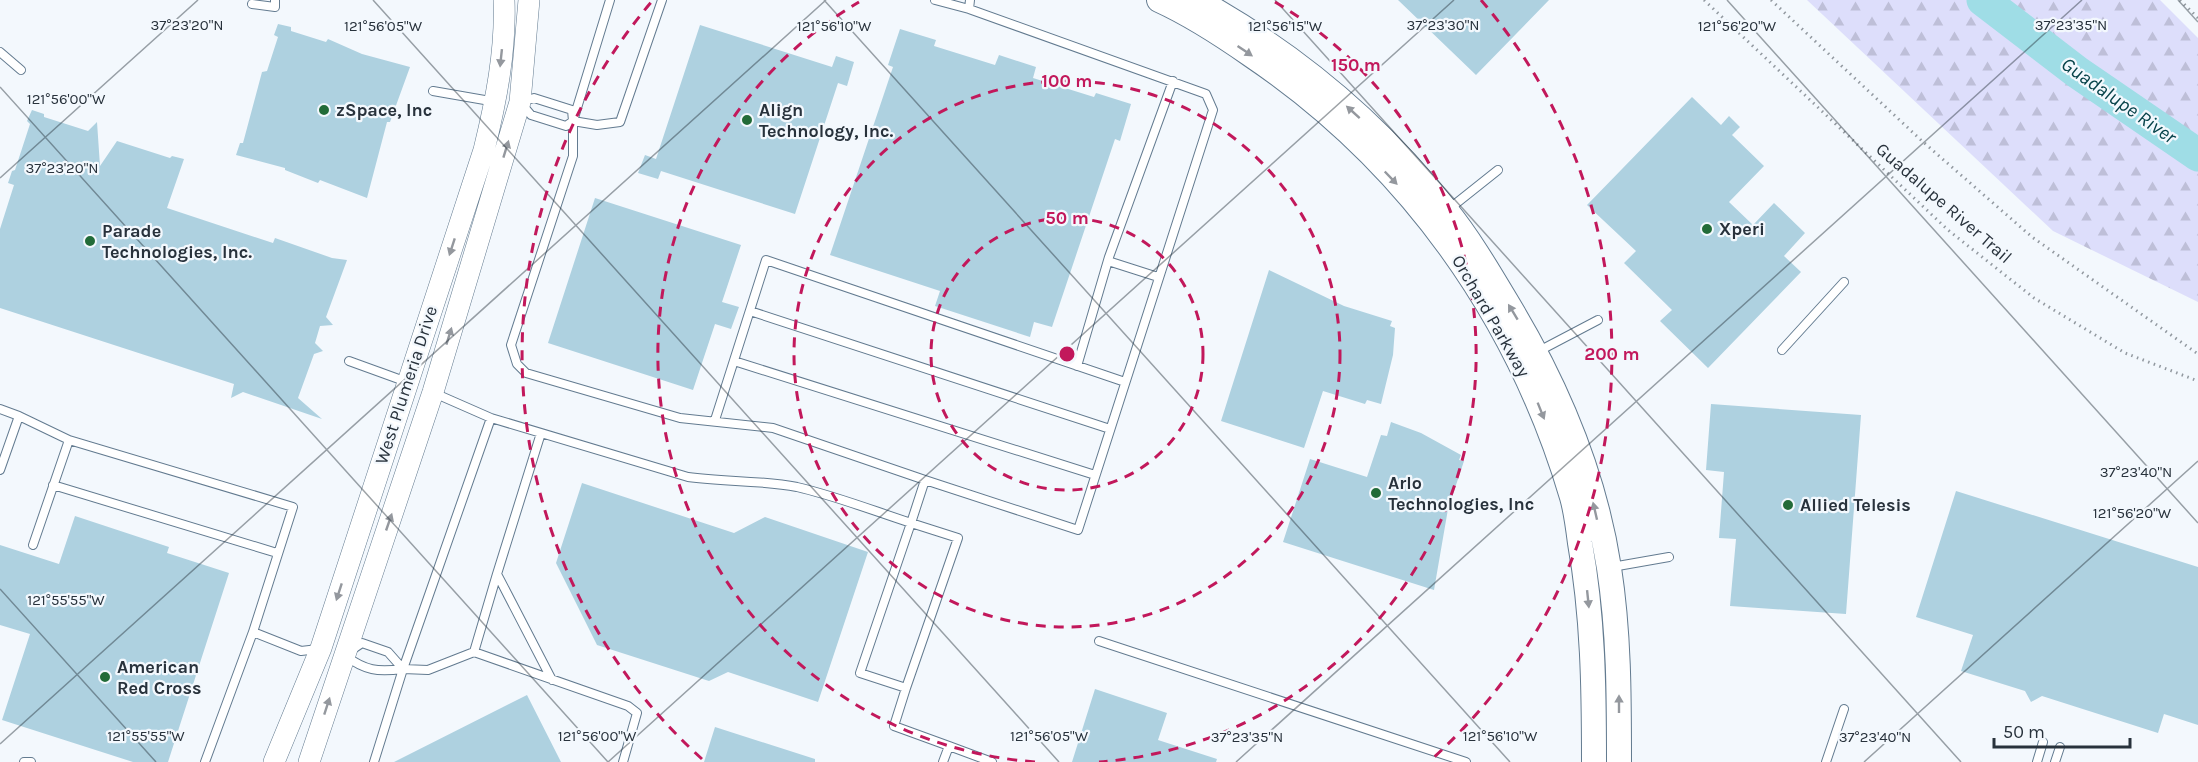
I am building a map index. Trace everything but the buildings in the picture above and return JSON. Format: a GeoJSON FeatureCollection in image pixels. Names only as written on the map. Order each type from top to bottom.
{"type":"FeatureCollection","features":[{"type":"Feature","properties":{"kind":"main road","name":"Orchard Parkway"},"geometry":{"type":"LineString","coordinates":[[1159,0],[1196,4],[1266,41],[1329,90],[1392,147],[1439,215],[1485,264],[1525,350],[1566,416],[1591,490],[1597,570],[1594,762]]}},
{"type":"Feature","properties":{"kind":"main road","name":"Orchard Parkway"},"geometry":{"type":"LineString","coordinates":[[1597,570],[1619,683],[1619,762]]}},
{"type":"Feature","properties":{"kind":"street","name":"West Plumeria Drive"},"geometry":{"type":"LineString","coordinates":[[274,762],[321,648],[484,150],[496,102],[504,32],[504,0]]}},
{"type":"Feature","properties":{"kind":"street","name":"West Plumeria Drive"},"geometry":{"type":"LineString","coordinates":[[309,762],[433,392],[520,102],[529,0]]}},
{"type":"Feature","properties":{"kind":"street"},"geometry":{"type":"LineString","coordinates":[[496,102],[520,102]]}},
{"type":"Feature","properties":{"kind":"street"},"geometry":{"type":"LineString","coordinates":[[407,382],[433,392]]}},
{"type":"Feature","properties":{"kind":"street"},"geometry":{"type":"LineString","coordinates":[[321,648],[344,655]]}},
{"type":"Feature","properties":{"kind":"lane"},"geometry":{"type":"LineString","coordinates":[[252,4],[275,7],[275,0]]}},
{"type":"Feature","properties":{"kind":"lane"},"geometry":{"type":"LineString","coordinates":[[610,0],[573,121],[566,126],[531,115],[520,102],[534,98],[572,110],[573,121],[573,156],[511,345],[517,364],[526,374],[680,418],[773,428],[1078,530],[1213,110],[1206,94],[969,4],[935,0]]}},
{"type":"Feature","properties":{"kind":"lane"},"geometry":{"type":"LineString","coordinates":[[573,121],[597,125],[621,122],[662,0]]}},
{"type":"Feature","properties":{"kind":"lane"},"geometry":{"type":"LineString","coordinates":[[0,52],[21,70]]}},
{"type":"Feature","properties":{"kind":"lane"},"geometry":{"type":"LineString","coordinates":[[1077,366],[1108,261],[1173,81]]}},
{"type":"Feature","properties":{"kind":"lane"},"geometry":{"type":"LineString","coordinates":[[433,91],[496,102]]}},
{"type":"Feature","properties":{"kind":"lane"},"geometry":{"type":"LineString","coordinates":[[1439,215],[1498,170]]}},
{"type":"Feature","properties":{"kind":"lane"},"geometry":{"type":"LineString","coordinates":[[715,420],[766,260],[1125,382]]}},
{"type":"Feature","properties":{"kind":"lane"},"geometry":{"type":"LineString","coordinates":[[1108,261],[1158,277]]}},
{"type":"Feature","properties":{"kind":"lane"},"geometry":{"type":"LineString","coordinates":[[1782,350],[1844,282]]}},
{"type":"Feature","properties":{"kind":"lane"},"geometry":{"type":"LineString","coordinates":[[750,310],[1110,429]]}},
{"type":"Feature","properties":{"kind":"lane"},"geometry":{"type":"LineString","coordinates":[[1525,350],[1598,320]]}},
{"type":"Feature","properties":{"kind":"lane"},"geometry":{"type":"LineString","coordinates":[[349,361],[407,382]]}},
{"type":"Feature","properties":{"kind":"lane"},"geometry":{"type":"LineString","coordinates":[[734,361],[1095,475]]}},
{"type":"Feature","properties":{"kind":"lane"},"geometry":{"type":"LineString","coordinates":[[433,392],[491,418],[688,477],[718,482],[756,481],[798,488],[958,538],[894,726],[993,762]]}},
{"type":"Feature","properties":{"kind":"lane"},"geometry":{"type":"LineString","coordinates":[[0,409],[69,440],[292,507],[253,632],[205,762]]}},
{"type":"Feature","properties":{"kind":"lane"},"geometry":{"type":"LineString","coordinates":[[0,470],[19,416]]}},
{"type":"Feature","properties":{"kind":"lane"},"geometry":{"type":"LineString","coordinates":[[374,762],[403,669],[491,418]]}},
{"type":"Feature","properties":{"kind":"lane"},"geometry":{"type":"LineString","coordinates":[[474,652],[542,433]]}},
{"type":"Feature","properties":{"kind":"lane"},"geometry":{"type":"LineString","coordinates":[[33,544],[69,440]]}},
{"type":"Feature","properties":{"kind":"lane"},"geometry":{"type":"LineString","coordinates":[[906,688],[860,673],[925,480]]}},
{"type":"Feature","properties":{"kind":"lane"},"geometry":{"type":"LineString","coordinates":[[53,485],[277,553]]}},
{"type":"Feature","properties":{"kind":"lane"},"geometry":{"type":"LineString","coordinates":[[1597,570],[1669,557]]}},
{"type":"Feature","properties":{"kind":"lane"},"geometry":{"type":"LineString","coordinates":[[497,574],[552,680]]}},
{"type":"Feature","properties":{"kind":"lane"},"geometry":{"type":"LineString","coordinates":[[253,632],[301,651],[321,648]]}},
{"type":"Feature","properties":{"kind":"lane"},"geometry":{"type":"LineString","coordinates":[[1099,641],[1438,758],[1466,762]]}},
{"type":"Feature","properties":{"kind":"lane"},"geometry":{"type":"LineString","coordinates":[[403,669],[388,652],[362,643],[344,655],[356,664],[378,672],[403,669],[428,670],[474,652],[628,706],[637,713],[623,762]]}},
{"type":"Feature","properties":{"kind":"lane"},"geometry":{"type":"LineString","coordinates":[[1826,762],[1844,709]]}},
{"type":"Feature","properties":{"kind":"lane"},"geometry":{"type":"LineString","coordinates":[[2037,762],[2043,742]]}},
{"type":"Feature","properties":{"kind":"lane"},"geometry":{"type":"LineString","coordinates":[[943,762],[949,746]]}},
{"type":"Feature","properties":{"kind":"lane"},"geometry":{"type":"LineString","coordinates":[[2055,762],[2060,747]]}},
{"type":"Feature","properties":{"kind":"lane"},"geometry":{"type":"LineString","coordinates":[[24,762],[32,762]]}},
{"type":"Feature","properties":{"kind":"path","name":"Guadalupe River Trail"},"geometry":{"type":"LineString","coordinates":[[1704,0],[1948,230],[2034,298],[2125,353],[2198,381]]}},
{"type":"Feature","properties":{"kind":"path"},"geometry":{"type":"LineString","coordinates":[[1771,0],[1922,141],[2032,237],[2198,354]]}},
{"type":"Feature","properties":{"kind":"path"},"geometry":{"type":"LineString","coordinates":[[2180,0],[2198,18]]}},
{"type":"Feature","properties":{"kind":"green space"},"geometry":{"type":"Polygon","coordinates":[[[1807,0],[2160,0],[2198,38],[2198,302],[2053,231],[1807,0]]]}},
{"type":"Feature","properties":{"kind":"waterway","name":"Guadalupe River"},"geometry":{"type":"LineString","coordinates":[[1983,0],[2077,72],[2198,155]]}},
{"type":"Feature","properties":{"kind":"place","name":"zSpace, Inc"},"geometry":{"type":"Point","coordinates":[324,110]}},
{"type":"Feature","properties":{"kind":"place","name":"Align Technology, Inc."},"geometry":{"type":"Point","coordinates":[747,120]}},
{"type":"Feature","properties":{"kind":"place","name":"Xperi"},"geometry":{"type":"Point","coordinates":[1707,229]}},
{"type":"Feature","properties":{"kind":"place","name":"Parade Technologies, Inc."},"geometry":{"type":"Point","coordinates":[90,241]}},
{"type":"Feature","properties":{"kind":"place","name":"Arlo Technologies, Inc"},"geometry":{"type":"Point","coordinates":[1376,493]}},
{"type":"Feature","properties":{"kind":"place","name":"Allied Telesis"},"geometry":{"type":"Point","coordinates":[1788,505]}},
{"type":"Feature","properties":{"kind":"place","name":"American Red Cross"},"geometry":{"type":"Point","coordinates":[105,677]}}]}
